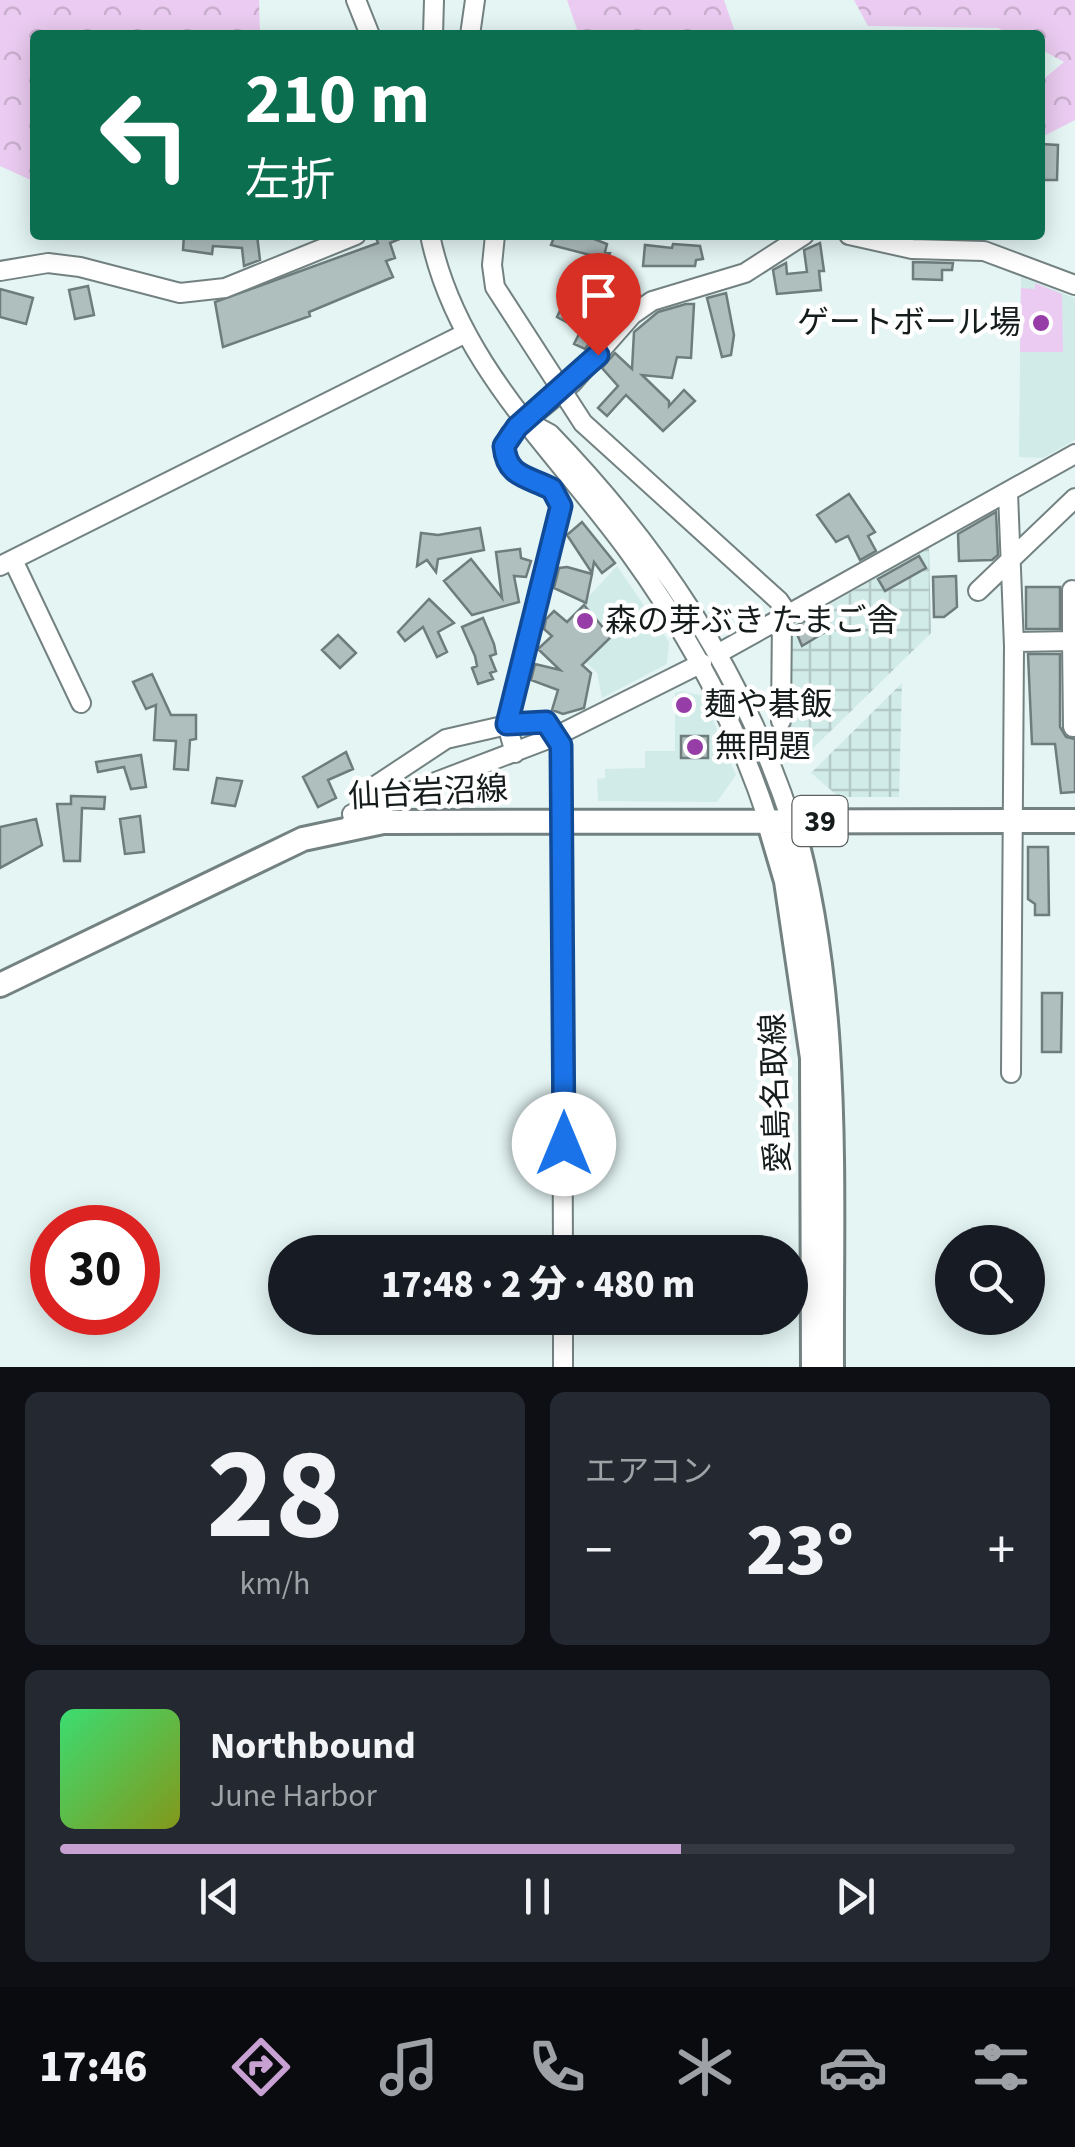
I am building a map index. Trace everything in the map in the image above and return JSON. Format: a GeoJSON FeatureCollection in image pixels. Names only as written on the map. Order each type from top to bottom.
{"type":"FeatureCollection","features":[{"type":"Feature","properties":{"kind":"main road","name":"仙台岩沼線"},"geometry":{"type":"LineString","coordinates":[[0,986],[352,819],[1075,821]]}},
{"type":"Feature","properties":{"kind":"main road","name":"愛島名取線"},"geometry":{"type":"LineString","coordinates":[[780,820],[812,1058],[813,1367]]}},
{"type":"Feature","properties":{"kind":"main road","name":"愛島名取線"},"geometry":{"type":"LineString","coordinates":[[780,820],[818,938],[826,1016],[832,1367]]}},
{"type":"Feature","properties":{"kind":"street"},"geometry":{"type":"LineString","coordinates":[[356,0],[368,30]]}},
{"type":"Feature","properties":{"kind":"street"},"geometry":{"type":"LineString","coordinates":[[433,30],[434,0]]}},
{"type":"Feature","properties":{"kind":"street"},"geometry":{"type":"LineString","coordinates":[[471,30],[475,0]]}},
{"type":"Feature","properties":{"kind":"street"},"geometry":{"type":"LineString","coordinates":[[0,272],[48,263],[180,292],[195,291],[225,288],[344,240]]}},
{"type":"Feature","properties":{"kind":"street"},"geometry":{"type":"LineString","coordinates":[[431,240],[440,279],[464,334],[525,420],[550,434],[625,516],[675,582],[711,658],[757,731],[780,820]]}},
{"type":"Feature","properties":{"kind":"street"},"geometry":{"type":"LineString","coordinates":[[494,240],[492,265],[496,286],[583,424],[785,616],[781,721]]}},
{"type":"Feature","properties":{"kind":"street"},"geometry":{"type":"LineString","coordinates":[[514,753],[507,724],[560,515],[552,489],[520,478],[505,458],[504,446],[525,420],[561,392],[632,315],[652,302],[745,273],[796,240]]}},
{"type":"Feature","properties":{"kind":"street"},"geometry":{"type":"LineString","coordinates":[[873,240],[912,249],[984,251],[1075,286]]}},
{"type":"Feature","properties":{"kind":"street"},"geometry":{"type":"LineString","coordinates":[[81,702],[6,563],[464,334]]}},
{"type":"Feature","properties":{"kind":"street"},"geometry":{"type":"LineString","coordinates":[[352,819],[556,736],[711,658],[1075,454]]}},
{"type":"Feature","properties":{"kind":"street"},"geometry":{"type":"LineString","coordinates":[[1008,493],[1014,642],[1011,1073]]}},
{"type":"Feature","properties":{"kind":"street"},"geometry":{"type":"LineString","coordinates":[[978,591],[1075,498]]}},
{"type":"Feature","properties":{"kind":"street"},"geometry":{"type":"LineString","coordinates":[[1072,590],[1073,727]]}},
{"type":"Feature","properties":{"kind":"street"},"geometry":{"type":"LineString","coordinates":[[1014,642],[1072,641]]}},
{"type":"Feature","properties":{"kind":"street"},"geometry":{"type":"LineString","coordinates":[[352,819],[369,790],[446,739],[507,724],[546,722],[561,745],[565,820],[564,1235]]}},
{"type":"Feature","properties":{"kind":"street"},"geometry":{"type":"LineString","coordinates":[[563,1335],[563,1367]]}},
{"type":"Feature","properties":{"kind":"shaded area"},"geometry":{"type":"Polygon","coordinates":[[[1021,277],[1075,298],[1075,440],[1043,458],[1019,457],[1021,277]]]}},
{"type":"Feature","properties":{"kind":"shaded area"},"geometry":{"type":"Polygon","coordinates":[[[929,548],[931,633],[805,756],[787,728],[788,628],[929,548]]]}},
{"type":"Feature","properties":{"kind":"shaded area"},"geometry":{"type":"Polygon","coordinates":[[[617,566],[669,642],[667,664],[602,698],[597,673],[555,633],[617,566]]]}},
{"type":"Feature","properties":{"kind":"shaded area"},"geometry":{"type":"Polygon","coordinates":[[[902,683],[899,797],[839,797],[811,773],[902,683]]]}},
{"type":"Feature","properties":{"kind":"shaded area"},"geometry":{"type":"Polygon","coordinates":[[[675,693],[703,696],[736,775],[717,802],[598,801],[597,779],[605,778],[605,769],[645,768],[645,751],[675,751],[675,693]]]}},
{"type":"Feature","properties":{"kind":"green space"},"geometry":{"type":"Polygon","coordinates":[[[0,0],[259,0],[260,30],[30,30],[30,180],[0,166],[0,0]]]}},
{"type":"Feature","properties":{"kind":"green space"},"geometry":{"type":"Polygon","coordinates":[[[567,0],[724,0],[734,30],[577,30],[567,0]]]}},
{"type":"Feature","properties":{"kind":"green space"},"geometry":{"type":"Polygon","coordinates":[[[854,0],[1075,0],[1075,120],[1045,135],[1045,78],[1064,62],[1045,52],[1045,30],[868,26],[854,0]]]}},
{"type":"Feature","properties":{"kind":"green space","name":"ゲートボール場"},"geometry":{"type":"Polygon","coordinates":[[[1035,283],[1062,294],[1063,352],[1020,352],[1021,288],[1035,289],[1035,283]]]}},
{"type":"Feature","properties":{"kind":"building"},"geometry":{"type":"Polygon","coordinates":[[[1045,144],[1058,145],[1057,180],[1045,180],[1045,144]]]}},
{"type":"Feature","properties":{"kind":"building"},"geometry":{"type":"Polygon","coordinates":[[[184,240],[258,240],[260,260],[244,266],[242,248],[213,246],[212,254],[183,250],[184,240]]]}},
{"type":"Feature","properties":{"kind":"building"},"geometry":{"type":"Polygon","coordinates":[[[377,240],[397,240],[390,243],[395,258],[386,261],[393,277],[309,312],[310,316],[223,347],[215,302],[378,243],[377,240]]]}},
{"type":"Feature","properties":{"kind":"building"},"geometry":{"type":"Polygon","coordinates":[[[553,240],[597,240],[607,244],[605,252],[610,253],[600,284],[610,288],[605,305],[615,310],[585,349],[574,344],[581,330],[557,317],[566,298],[581,306],[598,257],[551,245],[553,240]]]}},
{"type":"Feature","properties":{"kind":"building"},"geometry":{"type":"Polygon","coordinates":[[[820,243],[824,271],[819,271],[821,290],[777,294],[773,270],[786,263],[787,274],[807,272],[804,250],[820,243]]]}},
{"type":"Feature","properties":{"kind":"building"},"geometry":{"type":"Polygon","coordinates":[[[673,244],[700,246],[703,259],[696,260],[695,266],[643,266],[645,245],[672,248],[673,244]]]}},
{"type":"Feature","properties":{"kind":"building"},"geometry":{"type":"Polygon","coordinates":[[[913,262],[953,263],[952,270],[942,270],[942,280],[913,279],[913,262]]]}},
{"type":"Feature","properties":{"kind":"building"},"geometry":{"type":"Polygon","coordinates":[[[88,286],[94,315],[75,319],[69,290],[88,286]]]}},
{"type":"Feature","properties":{"kind":"building"},"geometry":{"type":"Polygon","coordinates":[[[0,289],[33,298],[26,324],[0,317],[0,289]]]}},
{"type":"Feature","properties":{"kind":"building"},"geometry":{"type":"Polygon","coordinates":[[[726,293],[734,335],[731,355],[722,357],[707,298],[726,293]]]}},
{"type":"Feature","properties":{"kind":"building"},"geometry":{"type":"Polygon","coordinates":[[[694,304],[691,358],[677,357],[672,378],[642,375],[669,401],[669,406],[684,390],[695,401],[663,431],[626,395],[607,416],[598,408],[618,386],[602,368],[615,353],[632,369],[634,332],[658,312],[694,304]]]}},
{"type":"Feature","properties":{"kind":"building"},"geometry":{"type":"Polygon","coordinates":[[[849,494],[875,532],[868,536],[876,551],[860,560],[848,536],[836,542],[817,515],[849,494]]]}},
{"type":"Feature","properties":{"kind":"building"},"geometry":{"type":"Polygon","coordinates":[[[996,512],[998,555],[992,560],[959,561],[958,534],[996,512]]]}},
{"type":"Feature","properties":{"kind":"building"},"geometry":{"type":"Polygon","coordinates":[[[582,522],[615,563],[602,573],[594,562],[592,573],[567,535],[582,522]]]}},
{"type":"Feature","properties":{"kind":"building"},"geometry":{"type":"Polygon","coordinates":[[[480,528],[484,550],[438,559],[436,572],[427,560],[417,566],[421,533],[438,535],[480,528]]]}},
{"type":"Feature","properties":{"kind":"building"},"geometry":{"type":"Polygon","coordinates":[[[520,549],[521,558],[531,561],[526,577],[514,576],[519,602],[472,615],[444,581],[471,559],[502,598],[496,552],[520,549]]]}},
{"type":"Feature","properties":{"kind":"building"},"geometry":{"type":"Polygon","coordinates":[[[919,556],[926,568],[885,591],[878,579],[919,556]]]}},
{"type":"Feature","properties":{"kind":"building"},"geometry":{"type":"Polygon","coordinates":[[[559,568],[592,574],[586,603],[554,588],[559,568]]]}},
{"type":"Feature","properties":{"kind":"building"},"geometry":{"type":"Polygon","coordinates":[[[956,576],[957,607],[944,617],[934,617],[933,577],[956,576]]]}},
{"type":"Feature","properties":{"kind":"building"},"geometry":{"type":"Polygon","coordinates":[[[1026,587],[1060,587],[1060,629],[1026,629],[1026,587]]]}},
{"type":"Feature","properties":{"kind":"building"},"geometry":{"type":"Polygon","coordinates":[[[429,599],[454,623],[438,632],[447,652],[437,657],[423,627],[405,641],[398,632],[429,599]]]}},
{"type":"Feature","properties":{"kind":"building"},"geometry":{"type":"Polygon","coordinates":[[[584,605],[611,637],[582,665],[591,673],[584,708],[563,714],[552,710],[558,690],[531,680],[535,664],[560,670],[538,649],[552,636],[544,629],[546,619],[554,611],[567,622],[584,605]]]}},
{"type":"Feature","properties":{"kind":"building"},"geometry":{"type":"Polygon","coordinates":[[[820,612],[830,629],[802,646],[794,627],[820,612]]]}},
{"type":"Feature","properties":{"kind":"building"},"geometry":{"type":"Polygon","coordinates":[[[483,618],[494,644],[496,654],[490,656],[496,671],[490,673],[493,679],[478,684],[472,668],[477,666],[475,656],[462,627],[483,618]]]}},
{"type":"Feature","properties":{"kind":"building"},"geometry":{"type":"Polygon","coordinates":[[[338,635],[356,653],[340,668],[322,650],[338,635]]]}},
{"type":"Feature","properties":{"kind":"building"},"geometry":{"type":"Polygon","coordinates":[[[1028,654],[1060,654],[1060,727],[1066,737],[1075,739],[1075,792],[1061,793],[1055,744],[1032,744],[1028,654]]]}},
{"type":"Feature","properties":{"kind":"building"},"geometry":{"type":"Polygon","coordinates":[[[152,674],[171,715],[196,715],[196,739],[190,740],[188,770],[174,769],[176,741],[154,740],[156,705],[146,709],[133,682],[152,674]]]}},
{"type":"Feature","properties":{"kind":"building","name":"無問題"},"geometry":{"type":"Polygon","coordinates":[[[681,736],[708,736],[708,758],[681,758],[681,736]]]}},
{"type":"Feature","properties":{"kind":"building"},"geometry":{"type":"Polygon","coordinates":[[[346,752],[353,769],[328,780],[336,798],[318,807],[303,777],[346,752]]]}},
{"type":"Feature","properties":{"kind":"building"},"geometry":{"type":"Polygon","coordinates":[[[141,755],[146,787],[131,789],[124,767],[98,772],[96,762],[141,755]]]}},
{"type":"Feature","properties":{"kind":"building"},"geometry":{"type":"Polygon","coordinates":[[[217,778],[242,781],[235,806],[212,803],[217,778]]]}},
{"type":"Feature","properties":{"kind":"building"},"geometry":{"type":"Polygon","coordinates":[[[71,796],[105,797],[104,809],[82,808],[80,861],[64,861],[57,804],[71,804],[71,796]]]}},
{"type":"Feature","properties":{"kind":"building"},"geometry":{"type":"Polygon","coordinates":[[[140,816],[144,852],[125,854],[120,819],[140,816]]]}},
{"type":"Feature","properties":{"kind":"building"},"geometry":{"type":"Polygon","coordinates":[[[36,819],[42,845],[0,868],[0,827],[36,819]]]}},
{"type":"Feature","properties":{"kind":"building"},"geometry":{"type":"Polygon","coordinates":[[[1028,847],[1048,847],[1049,915],[1035,915],[1035,904],[1028,899],[1028,847]]]}},
{"type":"Feature","properties":{"kind":"building"},"geometry":{"type":"Polygon","coordinates":[[[1042,993],[1062,993],[1061,1052],[1042,1052],[1042,993]]]}},
{"type":"Feature","properties":{"kind":"place","name":"ゲートボール場"},"geometry":{"type":"Point","coordinates":[1041,323]}},
{"type":"Feature","properties":{"kind":"place","name":"森の芽ぶき たまご舎"},"geometry":{"type":"Point","coordinates":[585,621]}},
{"type":"Feature","properties":{"kind":"place","name":"麺や碁飯"},"geometry":{"type":"Point","coordinates":[684,705]}},
{"type":"Feature","properties":{"kind":"place","name":"無問題"},"geometry":{"type":"Point","coordinates":[695,747]}},
{"type":"Feature","properties":{"kind":"route"},"geometry":{"type":"LineString","coordinates":[[564,1144],[565,820],[561,745],[546,722],[507,724],[561,506],[552,489],[520,478],[512,470],[504,446],[517,427],[553,400],[598,355]]}}]}
